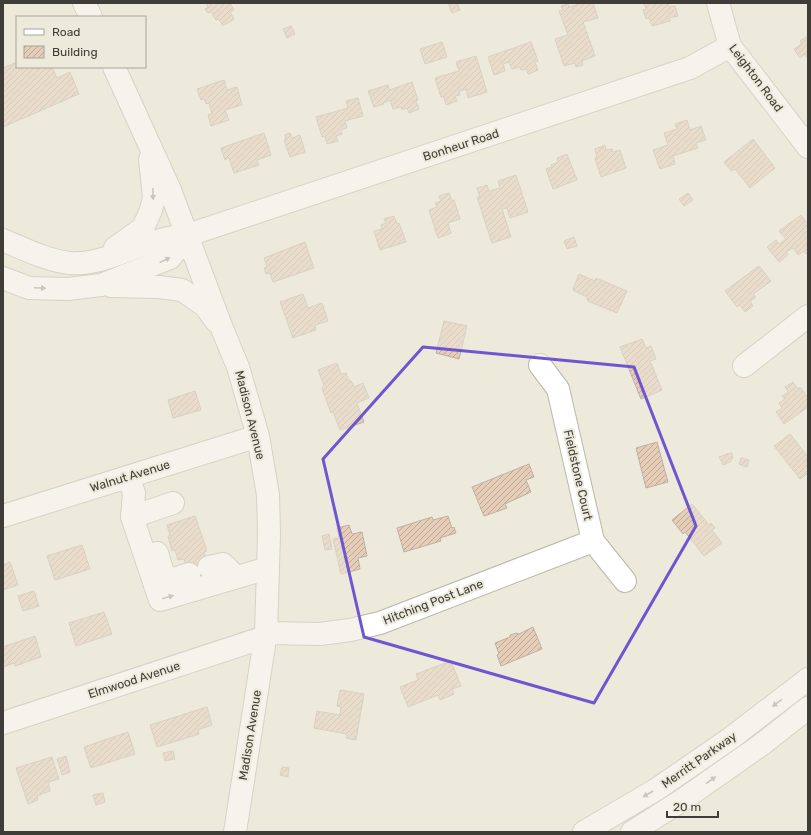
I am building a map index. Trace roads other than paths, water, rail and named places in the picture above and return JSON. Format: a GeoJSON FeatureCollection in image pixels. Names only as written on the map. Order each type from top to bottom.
{"type":"FeatureCollection","features":[{"type":"Feature","properties":{"kind":"main road"},"geometry":{"type":"LineString","coordinates":[[84,3],[90,16]]}},
{"type":"Feature","properties":{"kind":"main road","name":"Leighton Road"},"geometry":{"type":"LineString","coordinates":[[718,3],[730,46],[808,146]]}},
{"type":"Feature","properties":{"kind":"main road","name":"Bonheur Road"},"geometry":{"type":"LineString","coordinates":[[3,240],[50,259],[70,263],[110,257],[163,239],[188,235],[690,68],[730,46]]}},
{"type":"Feature","properties":{"kind":"main road","name":"Madison Avenue"},"geometry":{"type":"LineString","coordinates":[[114,68],[170,190],[238,367],[258,436],[268,495],[266,635],[235,832]]}},
{"type":"Feature","properties":{"kind":"main road"},"geometry":{"type":"LineString","coordinates":[[90,261],[120,245],[142,228],[151,210],[154,198],[149,142]]}},
{"type":"Feature","properties":{"kind":"main road"},"geometry":{"type":"LineString","coordinates":[[101,285],[170,258],[188,235]]}},
{"type":"Feature","properties":{"kind":"main road"},"geometry":{"type":"LineString","coordinates":[[3,278],[28,288],[68,289],[101,285],[159,287],[182,290],[205,306],[223,331]]}},
{"type":"Feature","properties":{"kind":"main road"},"geometry":{"type":"LineString","coordinates":[[744,366],[808,316]]}},
{"type":"Feature","properties":{"kind":"main road","name":"Fieldstone Court"},"geometry":{"type":"LineString","coordinates":[[540,365],[558,389],[593,541],[625,581]]}},
{"type":"Feature","properties":{"kind":"main road","name":"Walnut Avenue"},"geometry":{"type":"LineString","coordinates":[[3,516],[258,436]]}},
{"type":"Feature","properties":{"kind":"main road"},"geometry":{"type":"LineString","coordinates":[[128,477],[134,493],[132,517],[160,600],[268,568]]}},
{"type":"Feature","properties":{"kind":"main road"},"geometry":{"type":"LineString","coordinates":[[132,517],[173,503]]}},
{"type":"Feature","properties":{"kind":"main road"},"geometry":{"type":"LineString","coordinates":[[132,517],[148,525],[163,573],[167,578],[174,579],[223,564],[236,577]]}},
{"type":"Feature","properties":{"kind":"main road","name":"Hitching Post Lane"},"geometry":{"type":"LineString","coordinates":[[266,635],[320,634],[350,630],[380,623],[593,541]]}},
{"type":"Feature","properties":{"kind":"main road","name":"Elmwood Avenue"},"geometry":{"type":"LineString","coordinates":[[3,723],[266,635]]}},
{"type":"Feature","properties":{"kind":"main road","name":"Merritt Parkway"},"geometry":{"type":"LineString","coordinates":[[584,832],[657,789],[730,738],[808,679]]}},
{"type":"Feature","properties":{"kind":"main road","name":"Merritt Parkway"},"geometry":{"type":"LineString","coordinates":[[632,832],[681,801],[761,744],[808,708]]}}]}
